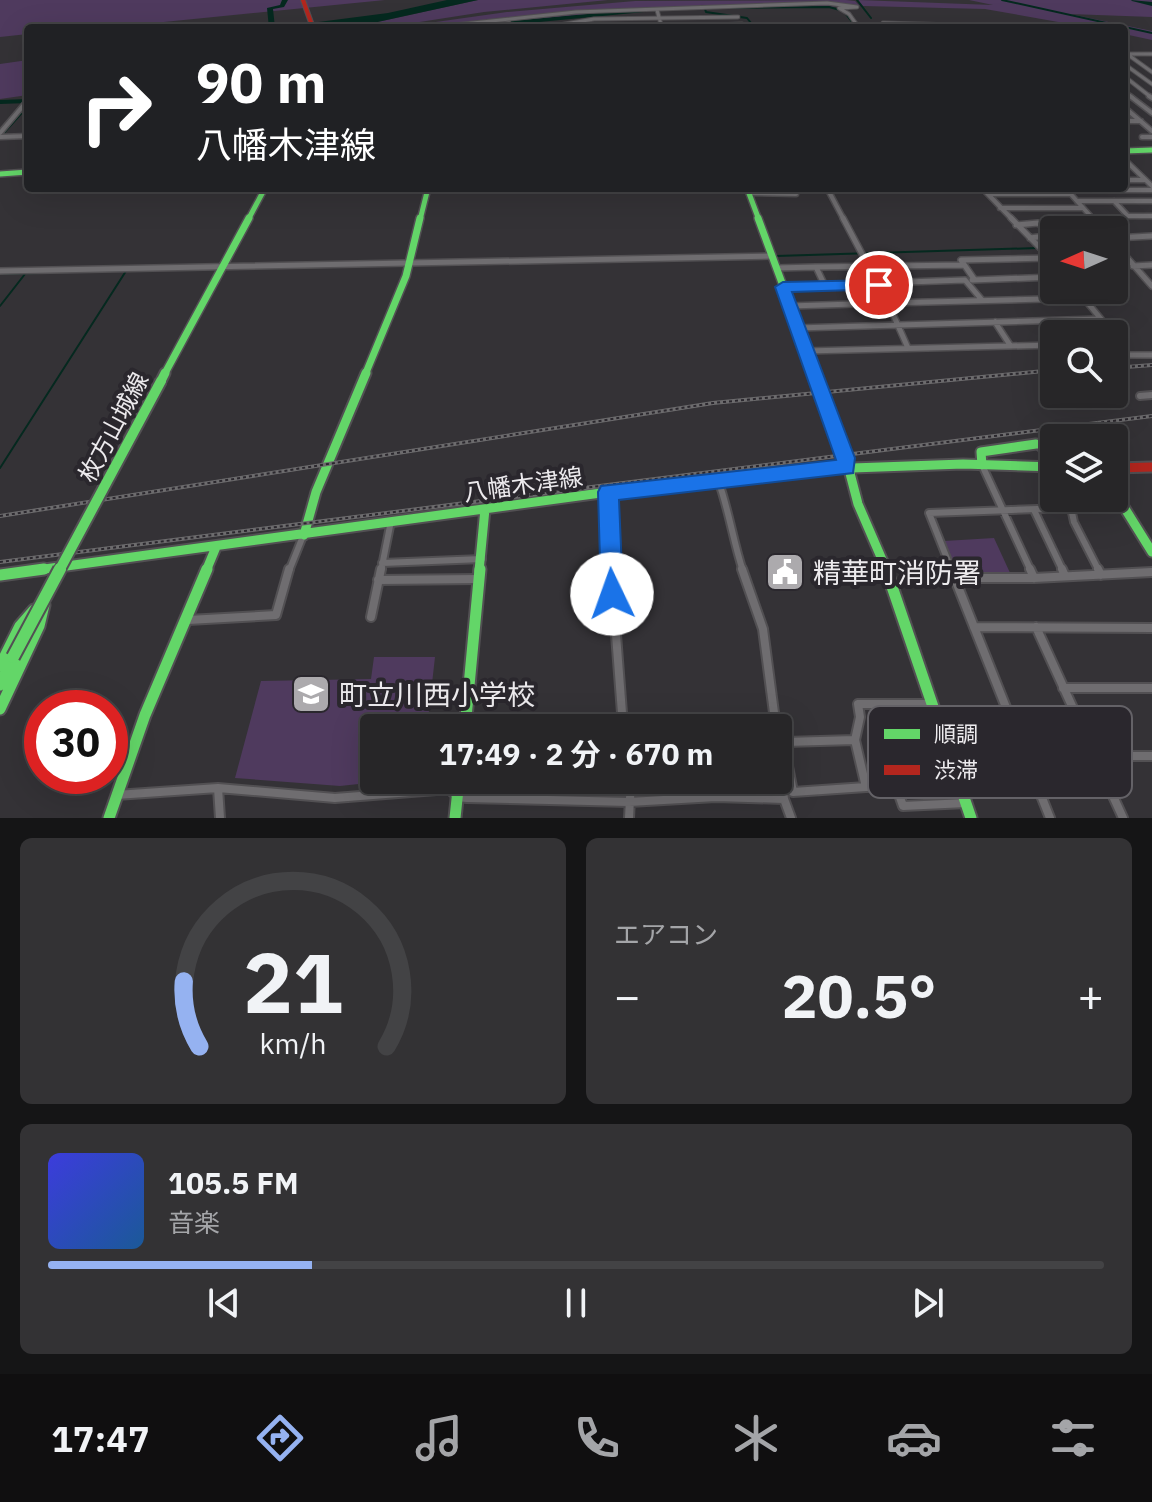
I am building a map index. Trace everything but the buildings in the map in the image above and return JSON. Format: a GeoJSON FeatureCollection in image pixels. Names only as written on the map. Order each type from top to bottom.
{"type":"FeatureCollection","features":[{"type":"Feature","properties":{"kind":"main road"},"geometry":{"type":"LineString","coordinates":[[303,0],[312,24]]}},
{"type":"Feature","properties":{"kind":"main road"},"geometry":{"type":"LineString","coordinates":[[1128,151],[1152,150]]}},
{"type":"Feature","properties":{"kind":"main road"},"geometry":{"type":"LineString","coordinates":[[0,174],[24,172]]}},
{"type":"Feature","properties":{"kind":"main road","name":"枚方山城線"},"geometry":{"type":"LineString","coordinates":[[0,685],[263,192]]}},
{"type":"Feature","properties":{"kind":"main road"},"geometry":{"type":"LineString","coordinates":[[303,536],[316,492],[410,264],[427,192]]}},
{"type":"Feature","properties":{"kind":"main road"},"geometry":{"type":"LineString","coordinates":[[748,192],[846,458],[846,467],[935,704]]}},
{"type":"Feature","properties":{"kind":"main road"},"geometry":{"type":"LineString","coordinates":[[982,465],[981,452],[1040,446]]}},
{"type":"Feature","properties":{"kind":"main road","name":"八幡木津線"},"geometry":{"type":"LineString","coordinates":[[0,575],[608,492],[718,480],[846,467],[1040,467]]}},
{"type":"Feature","properties":{"kind":"main road"},"geometry":{"type":"LineString","coordinates":[[1128,468],[1152,467]]}},
{"type":"Feature","properties":{"kind":"main road"},"geometry":{"type":"LineString","coordinates":[[466,714],[485,509]]}},
{"type":"Feature","properties":{"kind":"main road"},"geometry":{"type":"LineString","coordinates":[[1127,512],[1152,552]]}},
{"type":"Feature","properties":{"kind":"main road"},"geometry":{"type":"LineString","coordinates":[[109,818],[131,746],[188,620],[216,547]]}},
{"type":"Feature","properties":{"kind":"main road"},"geometry":{"type":"LineString","coordinates":[[0,666],[20,626],[45,599],[62,568]]}},
{"type":"Feature","properties":{"kind":"main road"},"geometry":{"type":"LineString","coordinates":[[0,709],[39,626],[45,599]]}},
{"type":"Feature","properties":{"kind":"main road"},"geometry":{"type":"LineString","coordinates":[[455,818],[458,794]]}},
{"type":"Feature","properties":{"kind":"main road"},"geometry":{"type":"LineString","coordinates":[[964,798],[971,818]]}},
{"type":"Feature","properties":{"kind":"street"},"geometry":{"type":"LineString","coordinates":[[456,24],[621,7],[827,3],[856,6],[839,8],[849,14],[856,24]]}},
{"type":"Feature","properties":{"kind":"street"},"geometry":{"type":"LineString","coordinates":[[734,9],[742,24]]}},
{"type":"Feature","properties":{"kind":"street"},"geometry":{"type":"LineString","coordinates":[[657,10],[661,24]]}},
{"type":"Feature","properties":{"kind":"street"},"geometry":{"type":"LineString","coordinates":[[729,16],[732,24]]}},
{"type":"Feature","properties":{"kind":"street"},"geometry":{"type":"LineString","coordinates":[[711,17],[714,24]]}},
{"type":"Feature","properties":{"kind":"street"},"geometry":{"type":"LineString","coordinates":[[720,17],[723,24]]}},
{"type":"Feature","properties":{"kind":"street"},"geometry":{"type":"LineString","coordinates":[[574,24],[592,20],[738,17]]}},
{"type":"Feature","properties":{"kind":"street"},"geometry":{"type":"LineString","coordinates":[[690,18],[693,24]]}},
{"type":"Feature","properties":{"kind":"street"},"geometry":{"type":"LineString","coordinates":[[626,19],[628,24]]}},
{"type":"Feature","properties":{"kind":"street"},"geometry":{"type":"LineString","coordinates":[[590,24],[592,20]]}},
{"type":"Feature","properties":{"kind":"street"},"geometry":{"type":"LineString","coordinates":[[883,23],[944,24]]}},
{"type":"Feature","properties":{"kind":"street"},"geometry":{"type":"LineString","coordinates":[[1128,55],[1152,54]]}},
{"type":"Feature","properties":{"kind":"street"},"geometry":{"type":"LineString","coordinates":[[1128,56],[1152,72]]}},
{"type":"Feature","properties":{"kind":"street"},"geometry":{"type":"LineString","coordinates":[[1128,66],[1143,66]]}},
{"type":"Feature","properties":{"kind":"street"},"geometry":{"type":"LineString","coordinates":[[1128,68],[1152,84]]}},
{"type":"Feature","properties":{"kind":"street"},"geometry":{"type":"LineString","coordinates":[[1128,79],[1152,98]]}},
{"type":"Feature","properties":{"kind":"street"},"geometry":{"type":"LineString","coordinates":[[1128,84],[1152,84]]}},
{"type":"Feature","properties":{"kind":"street"},"geometry":{"type":"LineString","coordinates":[[1128,95],[1152,113]]}},
{"type":"Feature","properties":{"kind":"street"},"geometry":{"type":"LineString","coordinates":[[1,136],[24,105]]}},
{"type":"Feature","properties":{"kind":"street"},"geometry":{"type":"LineString","coordinates":[[1128,110],[1152,134],[1142,137]]}},
{"type":"Feature","properties":{"kind":"street"},"geometry":{"type":"LineString","coordinates":[[1128,121],[1141,121]]}},
{"type":"Feature","properties":{"kind":"street"},"geometry":{"type":"LineString","coordinates":[[1,136],[24,136]]}},
{"type":"Feature","properties":{"kind":"street"},"geometry":{"type":"LineString","coordinates":[[1128,163],[1152,188]]}},
{"type":"Feature","properties":{"kind":"street"},"geometry":{"type":"LineString","coordinates":[[1128,170],[1135,170]]}},
{"type":"Feature","properties":{"kind":"street"},"geometry":{"type":"LineString","coordinates":[[1128,180],[1145,180]]}},
{"type":"Feature","properties":{"kind":"street"},"geometry":{"type":"LineString","coordinates":[[1128,189],[1152,188]]}},
{"type":"Feature","properties":{"kind":"street"},"geometry":{"type":"LineString","coordinates":[[764,192],[796,194]]}},
{"type":"Feature","properties":{"kind":"street"},"geometry":{"type":"LineString","coordinates":[[829,192],[879,284],[908,348]]}},
{"type":"Feature","properties":{"kind":"street"},"geometry":{"type":"LineString","coordinates":[[988,194],[1008,192]]}},
{"type":"Feature","properties":{"kind":"street"},"geometry":{"type":"LineString","coordinates":[[1068,192],[1090,216]]}},
{"type":"Feature","properties":{"kind":"street"},"geometry":{"type":"LineString","coordinates":[[988,194],[1040,247]]}},
{"type":"Feature","properties":{"kind":"street"},"geometry":{"type":"LineString","coordinates":[[1077,201],[1152,201]]}},
{"type":"Feature","properties":{"kind":"street"},"geometry":{"type":"LineString","coordinates":[[1114,201],[1128,216],[1152,216]]}},
{"type":"Feature","properties":{"kind":"street"},"geometry":{"type":"LineString","coordinates":[[1000,208],[1083,208]]}},
{"type":"Feature","properties":{"kind":"street"},"geometry":{"type":"LineString","coordinates":[[1016,225],[1038,223],[1053,235],[1030,238]]}},
{"type":"Feature","properties":{"kind":"street"},"geometry":{"type":"LineString","coordinates":[[1128,239],[1152,236]]}},
{"type":"Feature","properties":{"kind":"street"},"geometry":{"type":"LineString","coordinates":[[0,271],[772,256]]}},
{"type":"Feature","properties":{"kind":"street"},"geometry":{"type":"LineString","coordinates":[[982,300],[961,260],[1040,260]]}},
{"type":"Feature","properties":{"kind":"street"},"geometry":{"type":"LineString","coordinates":[[1128,261],[1152,285]]}},
{"type":"Feature","properties":{"kind":"street"},"geometry":{"type":"LineString","coordinates":[[776,268],[964,265]]}},
{"type":"Feature","properties":{"kind":"street"},"geometry":{"type":"LineString","coordinates":[[1133,266],[1152,265]]}},
{"type":"Feature","properties":{"kind":"street"},"geometry":{"type":"LineString","coordinates":[[816,267],[825,286]]}},
{"type":"Feature","properties":{"kind":"street"},"geometry":{"type":"LineString","coordinates":[[783,287],[1040,278]]}},
{"type":"Feature","properties":{"kind":"street"},"geometry":{"type":"LineString","coordinates":[[789,306],[1040,299]]}},
{"type":"Feature","properties":{"kind":"street"},"geometry":{"type":"LineString","coordinates":[[1088,304],[1101,319]]}},
{"type":"Feature","properties":{"kind":"street"},"geometry":{"type":"LineString","coordinates":[[797,328],[1101,319]]}},
{"type":"Feature","properties":{"kind":"street"},"geometry":{"type":"LineString","coordinates":[[995,322],[1010,345]]}},
{"type":"Feature","properties":{"kind":"street"},"geometry":{"type":"LineString","coordinates":[[806,351],[1040,345]]}},
{"type":"Feature","properties":{"kind":"street"},"geometry":{"type":"LineString","coordinates":[[1128,355],[1152,355]]}},
{"type":"Feature","properties":{"kind":"street"},"geometry":{"type":"LineString","coordinates":[[1140,396],[1152,395]]}},
{"type":"Feature","properties":{"kind":"street"},"geometry":{"type":"LineString","coordinates":[[982,465],[1034,578]]}},
{"type":"Feature","properties":{"kind":"street"},"geometry":{"type":"LineString","coordinates":[[718,480],[730,512],[736,550],[763,629],[774,714]]}},
{"type":"Feature","properties":{"kind":"street"},"geometry":{"type":"LineString","coordinates":[[608,492],[613,620],[622,714]]}},
{"type":"Feature","properties":{"kind":"street"},"geometry":{"type":"LineString","coordinates":[[1034,510],[1065,576]]}},
{"type":"Feature","properties":{"kind":"street"},"geometry":{"type":"LineString","coordinates":[[1005,706],[929,513],[1040,510]]}},
{"type":"Feature","properties":{"kind":"street"},"geometry":{"type":"LineString","coordinates":[[1072,512],[1101,575]]}},
{"type":"Feature","properties":{"kind":"street"},"geometry":{"type":"LineString","coordinates":[[371,617],[391,521]]}},
{"type":"Feature","properties":{"kind":"street"},"geometry":{"type":"LineString","coordinates":[[188,620],[276,615],[284,582],[303,536]]}},
{"type":"Feature","properties":{"kind":"street"},"geometry":{"type":"LineString","coordinates":[[382,563],[482,559]]}},
{"type":"Feature","properties":{"kind":"street"},"geometry":{"type":"LineString","coordinates":[[955,578],[1034,578],[1152,572]]}},
{"type":"Feature","properties":{"kind":"street"},"geometry":{"type":"LineString","coordinates":[[378,580],[480,579]]}},
{"type":"Feature","properties":{"kind":"street"},"geometry":{"type":"LineString","coordinates":[[974,627],[1152,628]]}},
{"type":"Feature","properties":{"kind":"street"},"geometry":{"type":"LineString","coordinates":[[1036,627],[1071,706]]}},
{"type":"Feature","properties":{"kind":"street"},"geometry":{"type":"LineString","coordinates":[[1063,688],[1152,688]]}},
{"type":"Feature","properties":{"kind":"street"},"geometry":{"type":"LineString","coordinates":[[792,789],[793,792],[866,787],[855,740],[860,717],[858,704],[935,704]]}},
{"type":"Feature","properties":{"kind":"street"},"geometry":{"type":"LineString","coordinates":[[792,742],[855,740]]}},
{"type":"Feature","properties":{"kind":"street"},"geometry":{"type":"LineString","coordinates":[[115,795],[218,788],[335,798],[449,789],[458,797],[629,802],[716,797],[784,799]]}},
{"type":"Feature","properties":{"kind":"street"},"geometry":{"type":"LineString","coordinates":[[218,788],[220,818]]}},
{"type":"Feature","properties":{"kind":"street"},"geometry":{"type":"LineString","coordinates":[[629,818],[630,794]]}},
{"type":"Feature","properties":{"kind":"street"},"geometry":{"type":"LineString","coordinates":[[784,794],[791,818]]}},
{"type":"Feature","properties":{"kind":"street"},"geometry":{"type":"LineString","coordinates":[[900,798],[903,806],[966,803]]}},
{"type":"Feature","properties":{"kind":"street"},"geometry":{"type":"LineString","coordinates":[[1042,798],[1050,818]]}},
{"type":"Feature","properties":{"kind":"street"},"geometry":{"type":"LineString","coordinates":[[1114,798],[1123,818]]}},
{"type":"Feature","properties":{"kind":"shaded area"},"geometry":{"type":"Polygon","coordinates":[[[0,0],[385,0],[144,24],[24,24],[24,34],[0,37],[0,0]]]}},
{"type":"Feature","properties":{"kind":"shaded area"},"geometry":{"type":"Polygon","coordinates":[[[447,0],[478,0],[368,24],[303,24],[388,13],[447,0]]]}},
{"type":"Feature","properties":{"kind":"shaded area"},"geometry":{"type":"Polygon","coordinates":[[[478,0],[608,0],[484,12],[407,24],[368,24],[478,0]]]}},
{"type":"Feature","properties":{"kind":"shaded area"},"geometry":{"type":"Polygon","coordinates":[[[846,0],[855,1],[860,6],[635,10],[491,24],[422,24],[507,12],[635,1],[846,0]]]}},
{"type":"Feature","properties":{"kind":"shaded area"},"geometry":{"type":"Polygon","coordinates":[[[858,0],[993,5],[969,0],[1152,0],[1152,17],[1070,14],[1118,24],[1069,24],[985,9],[863,6],[858,0]]]}},
{"type":"Feature","properties":{"kind":"shaded area"},"geometry":{"type":"Polygon","coordinates":[[[1128,26],[1152,31],[1152,40],[1128,35],[1128,26]]]}},
{"type":"Feature","properties":{"kind":"shaded area"},"geometry":{"type":"Polygon","coordinates":[[[24,61],[24,96],[0,99],[0,64],[24,61]]]}},
{"type":"Feature","properties":{"kind":"shaded area"},"geometry":{"type":"Polygon","coordinates":[[[994,538],[1011,575],[961,575],[956,572],[944,541],[994,538]]]}},
{"type":"Feature","properties":{"kind":"shaded area"},"geometry":{"type":"Polygon","coordinates":[[[374,657],[435,657],[429,714],[360,714],[360,784],[340,786],[235,778],[261,681],[371,679],[374,657]]]}},
{"type":"Feature","properties":{"kind":"waterway"},"geometry":{"type":"LineString","coordinates":[[272,24],[270,8],[282,6],[285,0]]}},
{"type":"Feature","properties":{"kind":"waterway"},"geometry":{"type":"LineString","coordinates":[[857,0],[871,18]]}},
{"type":"Feature","properties":{"kind":"waterway"},"geometry":{"type":"LineString","coordinates":[[1002,0],[1111,24]]}},
{"type":"Feature","properties":{"kind":"waterway"},"geometry":{"type":"LineString","coordinates":[[1134,0],[1152,4]]}},
{"type":"Feature","properties":{"kind":"waterway"},"geometry":{"type":"LineString","coordinates":[[719,8],[829,7],[840,10]]}},
{"type":"Feature","properties":{"kind":"waterway"},"geometry":{"type":"LineString","coordinates":[[705,9],[706,12],[747,18],[752,24]]}},
{"type":"Feature","properties":{"kind":"waterway"},"geometry":{"type":"LineString","coordinates":[[501,24],[642,11]]}},
{"type":"Feature","properties":{"kind":"waterway"},"geometry":{"type":"LineString","coordinates":[[845,13],[854,24]]}},
{"type":"Feature","properties":{"kind":"waterway"},"geometry":{"type":"LineString","coordinates":[[876,23],[888,24]]}},
{"type":"Feature","properties":{"kind":"waterway"},"geometry":{"type":"LineString","coordinates":[[1128,28],[1152,33]]}},
{"type":"Feature","properties":{"kind":"waterway"},"geometry":{"type":"LineString","coordinates":[[0,102],[24,101]]}},
{"type":"Feature","properties":{"kind":"waterway"},"geometry":{"type":"LineString","coordinates":[[1,136],[24,110]]}},
{"type":"Feature","properties":{"kind":"waterway"},"geometry":{"type":"LineString","coordinates":[[1128,148],[1139,148]]}},
{"type":"Feature","properties":{"kind":"waterway"},"geometry":{"type":"LineString","coordinates":[[776,256],[1037,248]]}},
{"type":"Feature","properties":{"kind":"waterway"},"geometry":{"type":"LineString","coordinates":[[224,269],[241,269]]}},
{"type":"Feature","properties":{"kind":"waterway"},"geometry":{"type":"LineString","coordinates":[[0,468],[126,271]]}},
{"type":"Feature","properties":{"kind":"waterway"},"geometry":{"type":"LineString","coordinates":[[0,274],[41,273]]}},
{"type":"Feature","properties":{"kind":"waterway"},"geometry":{"type":"LineString","coordinates":[[0,306],[25,274]]}},
{"type":"Feature","properties":{"kind":"railway"},"geometry":{"type":"LineString","coordinates":[[1128,367],[1152,365]]}},
{"type":"Feature","properties":{"kind":"railway"},"geometry":{"type":"LineString","coordinates":[[0,516],[713,403],[1040,371]]}},
{"type":"Feature","properties":{"kind":"railway"},"geometry":{"type":"LineString","coordinates":[[0,562],[1152,416]]}},
{"type":"Feature","properties":{"kind":"traffic: fast"},"geometry":{"type":"LineString","coordinates":[[1128,151],[1152,150]]}},
{"type":"Feature","properties":{"kind":"traffic: fast"},"geometry":{"type":"LineString","coordinates":[[0,174],[24,172]]}},
{"type":"Feature","properties":{"kind":"traffic: fast"},"geometry":{"type":"LineString","coordinates":[[161,381],[263,192]]}},
{"type":"Feature","properties":{"kind":"traffic: fast"},"geometry":{"type":"LineString","coordinates":[[304,535],[316,492],[406,276],[427,192]]}},
{"type":"Feature","properties":{"kind":"traffic: fast"},"geometry":{"type":"LineString","coordinates":[[748,192],[846,458],[852,489],[890,579],[935,706]]}},
{"type":"Feature","properties":{"kind":"traffic: fast"},"geometry":{"type":"LineString","coordinates":[[13,657],[161,381]]}},
{"type":"Feature","properties":{"kind":"traffic: fast"},"geometry":{"type":"LineString","coordinates":[[982,465],[981,452],[1036,444]]}},
{"type":"Feature","properties":{"kind":"traffic: fast"},"geometry":{"type":"LineString","coordinates":[[0,575],[608,492],[797,470],[963,464],[1040,467]]}},
{"type":"Feature","properties":{"kind":"traffic: fast"},"geometry":{"type":"LineString","coordinates":[[466,714],[485,509]]}},
{"type":"Feature","properties":{"kind":"traffic: fast"},"geometry":{"type":"LineString","coordinates":[[1127,512],[1152,552]]}},
{"type":"Feature","properties":{"kind":"traffic: fast"},"geometry":{"type":"LineString","coordinates":[[109,818],[145,715],[216,547]]}},
{"type":"Feature","properties":{"kind":"traffic: fast"},"geometry":{"type":"LineString","coordinates":[[0,709],[39,626],[44,605]]}},
{"type":"Feature","properties":{"kind":"traffic: fast"},"geometry":{"type":"LineString","coordinates":[[0,666],[20,626],[34,610]]}},
{"type":"Feature","properties":{"kind":"traffic: fast"},"geometry":{"type":"LineString","coordinates":[[0,685],[13,657]]}},
{"type":"Feature","properties":{"kind":"traffic: fast"},"geometry":{"type":"LineString","coordinates":[[455,818],[458,794]]}},
{"type":"Feature","properties":{"kind":"traffic: fast"},"geometry":{"type":"LineString","coordinates":[[965,798],[971,818]]}},
{"type":"Feature","properties":{"kind":"traffic: jam"},"geometry":{"type":"LineString","coordinates":[[303,0],[312,24]]}},
{"type":"Feature","properties":{"kind":"traffic: jam"},"geometry":{"type":"LineString","coordinates":[[1128,468],[1152,467]]}},
{"type":"Feature","properties":{"kind":"place","name":"精華町消防署"},"geometry":{"type":"Point","coordinates":[785,572]}},
{"type":"Feature","properties":{"kind":"place","name":"町立川西小学校"},"geometry":{"type":"Point","coordinates":[311,694]}},
{"type":"Feature","properties":{"kind":"route"},"geometry":{"type":"LineString","coordinates":[[612,594],[608,492],[846,467],[846,458],[783,287],[879,285]]}}]}
